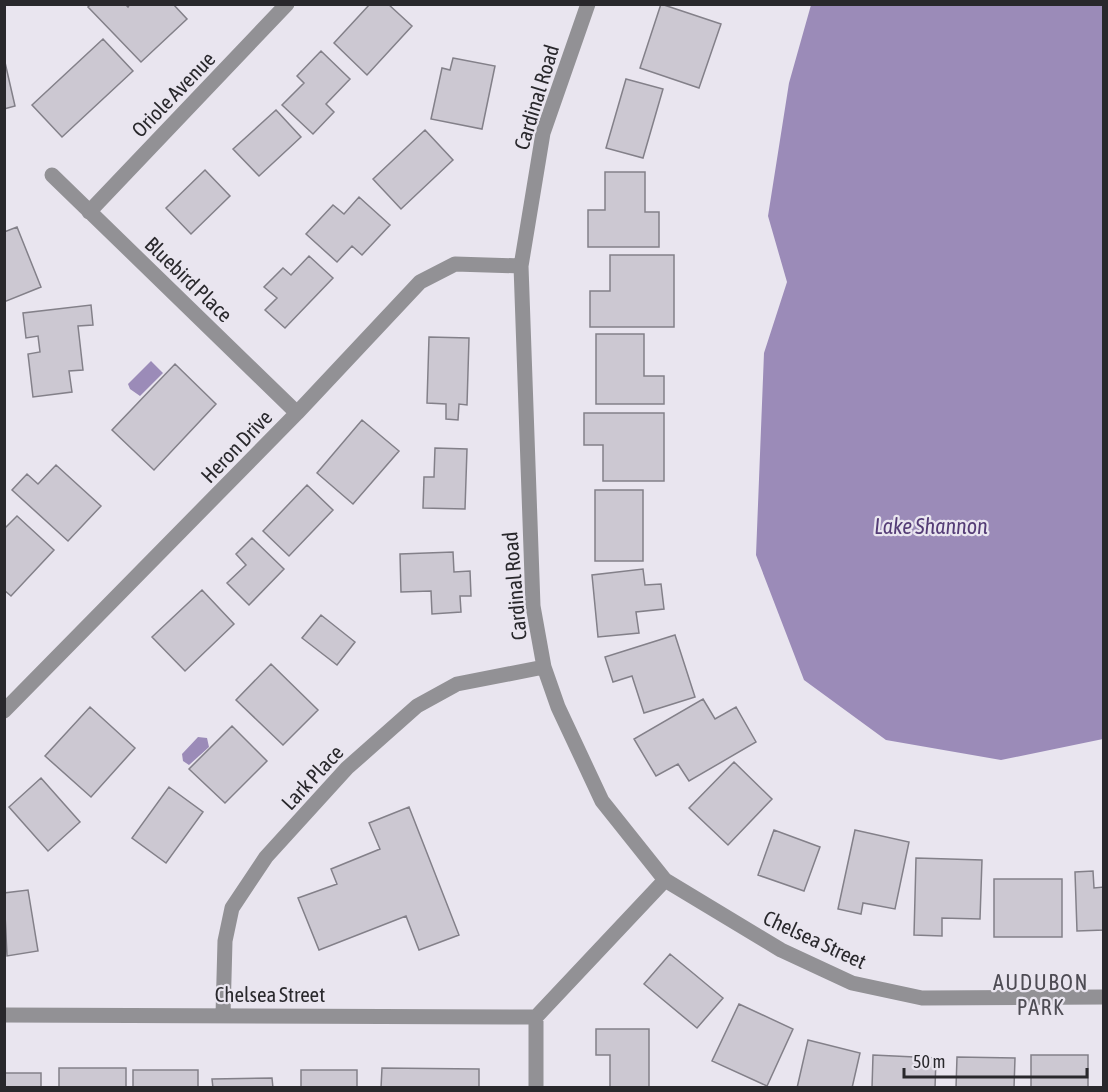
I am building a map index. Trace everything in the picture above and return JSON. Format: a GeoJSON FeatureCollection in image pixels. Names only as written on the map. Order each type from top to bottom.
{"type":"FeatureCollection","features":[{"type":"Feature","properties":{"kind":"street","name":"Oriole Avenue"},"geometry":{"type":"LineString","coordinates":[[89,212],[287,4]]}},
{"type":"Feature","properties":{"kind":"street","name":"Cardinal Road"},"geometry":{"type":"LineString","coordinates":[[588,4],[543,133],[522,266],[532,606],[544,667],[558,707],[602,801],[665,880]]}},
{"type":"Feature","properties":{"kind":"street","name":"Bluebird Place"},"geometry":{"type":"LineString","coordinates":[[52,175],[297,413]]}},
{"type":"Feature","properties":{"kind":"street","name":"Heron Drive"},"geometry":{"type":"LineString","coordinates":[[4,711],[297,413],[420,282],[455,264],[522,266]]}},
{"type":"Feature","properties":{"kind":"street","name":"Lark Place"},"geometry":{"type":"LineString","coordinates":[[223,1015],[225,941],[232,908],[266,857],[347,768],[417,706],[457,684],[544,667]]}},
{"type":"Feature","properties":{"kind":"street","name":"Chelsea Street"},"geometry":{"type":"LineString","coordinates":[[665,880],[781,950],[852,983],[922,998],[1104,997]]}},
{"type":"Feature","properties":{"kind":"street"},"geometry":{"type":"LineString","coordinates":[[536,1088],[536,1017],[665,880]]}},
{"type":"Feature","properties":{"kind":"street","name":"Chelsea Street"},"geometry":{"type":"LineString","coordinates":[[4,1015],[536,1017]]}},
{"type":"Feature","properties":{"kind":"water","name":"Lake Shannon"},"geometry":{"type":"Polygon","coordinates":[[[811,5],[1103,5],[1103,739],[1001,760],[886,740],[804,680],[756,555],[764,353],[787,282],[768,216],[789,83],[811,5]]]}},
{"type":"Feature","properties":{"kind":"water"},"geometry":{"type":"Polygon","coordinates":[[[151,361],[163,373],[140,396],[130,389],[128,384],[151,361]]]}},
{"type":"Feature","properties":{"kind":"water"},"geometry":{"type":"Polygon","coordinates":[[[198,737],[207,738],[209,747],[189,765],[183,761],[182,754],[198,737]]]}},
{"type":"Feature","properties":{"kind":"building"},"geometry":{"type":"Polygon","coordinates":[[[91,4],[125,4],[128,7],[130,4],[173,4],[187,19],[141,62],[88,7],[91,4]]]}},
{"type":"Feature","properties":{"kind":"building"},"geometry":{"type":"Polygon","coordinates":[[[370,4],[388,4],[412,26],[367,75],[334,43],[370,4]]]}},
{"type":"Feature","properties":{"kind":"building"},"geometry":{"type":"Polygon","coordinates":[[[661,4],[721,24],[699,88],[640,68],[661,4]]]}},
{"type":"Feature","properties":{"kind":"building"},"geometry":{"type":"Polygon","coordinates":[[[103,39],[133,71],[62,137],[32,105],[103,39]]]}},
{"type":"Feature","properties":{"kind":"building"},"geometry":{"type":"Polygon","coordinates":[[[321,51],[350,79],[326,104],[334,112],[313,134],[282,105],[304,83],[297,76],[321,51]]]}},
{"type":"Feature","properties":{"kind":"building"},"geometry":{"type":"Polygon","coordinates":[[[4,58],[15,106],[4,109],[4,58]]]}},
{"type":"Feature","properties":{"kind":"building"},"geometry":{"type":"Polygon","coordinates":[[[453,58],[495,66],[482,129],[431,119],[442,68],[450,70],[453,58]]]}},
{"type":"Feature","properties":{"kind":"building"},"geometry":{"type":"Polygon","coordinates":[[[626,79],[663,89],[643,158],[606,148],[626,79]]]}},
{"type":"Feature","properties":{"kind":"building"},"geometry":{"type":"Polygon","coordinates":[[[276,110],[301,137],[259,176],[233,149],[276,110]]]}},
{"type":"Feature","properties":{"kind":"building"},"geometry":{"type":"Polygon","coordinates":[[[425,130],[453,160],[401,209],[373,179],[425,130]]]}},
{"type":"Feature","properties":{"kind":"building"},"geometry":{"type":"Polygon","coordinates":[[[205,170],[230,196],[191,234],[166,208],[205,170]]]}},
{"type":"Feature","properties":{"kind":"building"},"geometry":{"type":"Polygon","coordinates":[[[605,172],[645,172],[645,212],[659,212],[659,247],[588,247],[588,210],[605,210],[605,172]]]}},
{"type":"Feature","properties":{"kind":"building"},"geometry":{"type":"Polygon","coordinates":[[[359,197],[390,225],[362,255],[352,246],[337,262],[306,234],[333,205],[344,214],[359,197]]]}},
{"type":"Feature","properties":{"kind":"building"},"geometry":{"type":"Polygon","coordinates":[[[17,227],[41,287],[4,302],[4,232],[17,227]]]}},
{"type":"Feature","properties":{"kind":"building"},"geometry":{"type":"Polygon","coordinates":[[[610,255],[674,255],[674,327],[590,327],[590,291],[610,291],[610,255]]]}},
{"type":"Feature","properties":{"kind":"building"},"geometry":{"type":"Polygon","coordinates":[[[309,256],[333,278],[285,328],[265,310],[277,298],[264,287],[283,268],[291,275],[309,256]]]}},
{"type":"Feature","properties":{"kind":"building"},"geometry":{"type":"Polygon","coordinates":[[[91,305],[93,325],[78,326],[83,370],[69,371],[72,392],[33,397],[28,354],[40,352],[38,336],[26,338],[23,313],[91,305]]]}},
{"type":"Feature","properties":{"kind":"building"},"geometry":{"type":"Polygon","coordinates":[[[596,334],[644,334],[644,376],[664,376],[664,404],[596,404],[596,334]]]}},
{"type":"Feature","properties":{"kind":"building"},"geometry":{"type":"Polygon","coordinates":[[[429,337],[469,338],[467,405],[459,404],[458,420],[446,419],[446,404],[427,403],[429,337]]]}},
{"type":"Feature","properties":{"kind":"building"},"geometry":{"type":"Polygon","coordinates":[[[175,364],[216,404],[154,470],[112,430],[175,364]]]}},
{"type":"Feature","properties":{"kind":"building"},"geometry":{"type":"Polygon","coordinates":[[[584,413],[664,413],[664,481],[603,481],[603,445],[584,445],[584,413]]]}},
{"type":"Feature","properties":{"kind":"building"},"geometry":{"type":"Polygon","coordinates":[[[362,420],[399,451],[353,504],[317,473],[362,420]]]}},
{"type":"Feature","properties":{"kind":"building"},"geometry":{"type":"Polygon","coordinates":[[[435,448],[467,449],[465,509],[423,508],[424,477],[434,477],[435,448]]]}},
{"type":"Feature","properties":{"kind":"building"},"geometry":{"type":"Polygon","coordinates":[[[56,465],[101,506],[68,541],[12,490],[27,474],[38,484],[56,465]]]}},
{"type":"Feature","properties":{"kind":"building"},"geometry":{"type":"Polygon","coordinates":[[[307,485],[333,510],[289,556],[263,531],[307,485]]]}},
{"type":"Feature","properties":{"kind":"building"},"geometry":{"type":"Polygon","coordinates":[[[595,490],[643,490],[643,561],[595,561],[595,490]]]}},
{"type":"Feature","properties":{"kind":"building"},"geometry":{"type":"Polygon","coordinates":[[[17,516],[54,550],[11,596],[4,590],[4,529],[17,516]]]}},
{"type":"Feature","properties":{"kind":"building"},"geometry":{"type":"Polygon","coordinates":[[[252,538],[284,569],[249,605],[227,583],[246,565],[236,554],[252,538]]]}},
{"type":"Feature","properties":{"kind":"building"},"geometry":{"type":"Polygon","coordinates":[[[453,552],[454,572],[470,571],[471,596],[460,596],[461,612],[432,614],[431,591],[401,592],[400,554],[453,552]]]}},
{"type":"Feature","properties":{"kind":"building"},"geometry":{"type":"Polygon","coordinates":[[[643,569],[645,585],[661,584],[664,609],[636,612],[639,633],[598,637],[592,575],[643,569]]]}},
{"type":"Feature","properties":{"kind":"building"},"geometry":{"type":"Polygon","coordinates":[[[202,590],[234,624],[185,671],[152,637],[202,590]]]}},
{"type":"Feature","properties":{"kind":"building"},"geometry":{"type":"Polygon","coordinates":[[[321,615],[355,642],[337,665],[302,638],[321,615]]]}},
{"type":"Feature","properties":{"kind":"building"},"geometry":{"type":"Polygon","coordinates":[[[675,635],[695,697],[644,713],[632,676],[613,682],[605,657],[675,635]]]}},
{"type":"Feature","properties":{"kind":"building"},"geometry":{"type":"Polygon","coordinates":[[[271,664],[318,710],[283,745],[236,700],[271,664]]]}},
{"type":"Feature","properties":{"kind":"building"},"geometry":{"type":"Polygon","coordinates":[[[703,699],[715,719],[736,707],[756,742],[689,781],[678,764],[656,776],[634,739],[703,699]]]}},
{"type":"Feature","properties":{"kind":"building"},"geometry":{"type":"Polygon","coordinates":[[[90,707],[135,748],[91,797],[45,756],[90,707]]]}},
{"type":"Feature","properties":{"kind":"building"},"geometry":{"type":"Polygon","coordinates":[[[232,726],[267,761],[225,803],[189,769],[232,726]]]}},
{"type":"Feature","properties":{"kind":"building"},"geometry":{"type":"Polygon","coordinates":[[[734,762],[772,799],[728,845],[689,808],[734,762]]]}},
{"type":"Feature","properties":{"kind":"building"},"geometry":{"type":"Polygon","coordinates":[[[41,778],[80,822],[48,851],[9,807],[41,778]]]}},
{"type":"Feature","properties":{"kind":"building"},"geometry":{"type":"Polygon","coordinates":[[[169,787],[203,812],[166,863],[132,838],[169,787]]]}},
{"type":"Feature","properties":{"kind":"building"},"geometry":{"type":"Polygon","coordinates":[[[409,807],[459,935],[419,950],[406,916],[319,950],[298,898],[337,884],[331,869],[380,849],[369,823],[409,807]]]}},
{"type":"Feature","properties":{"kind":"building"},"geometry":{"type":"Polygon","coordinates":[[[774,830],[820,847],[804,891],[758,875],[774,830]]]}},
{"type":"Feature","properties":{"kind":"building"},"geometry":{"type":"Polygon","coordinates":[[[855,830],[909,842],[895,909],[863,903],[861,914],[838,909],[855,830]]]}},
{"type":"Feature","properties":{"kind":"building"},"geometry":{"type":"Polygon","coordinates":[[[916,858],[982,860],[980,919],[942,918],[942,936],[914,935],[916,858]]]}},
{"type":"Feature","properties":{"kind":"building"},"geometry":{"type":"Polygon","coordinates":[[[1093,871],[1094,888],[1104,887],[1104,930],[1077,931],[1075,872],[1093,871]]]}},
{"type":"Feature","properties":{"kind":"building"},"geometry":{"type":"Polygon","coordinates":[[[994,879],[1062,879],[1062,937],[994,937],[994,879]]]}},
{"type":"Feature","properties":{"kind":"building"},"geometry":{"type":"Polygon","coordinates":[[[28,890],[38,951],[7,956],[4,893],[28,890]]]}},
{"type":"Feature","properties":{"kind":"building"},"geometry":{"type":"Polygon","coordinates":[[[670,954],[723,998],[697,1028],[644,984],[670,954]]]}},
{"type":"Feature","properties":{"kind":"building"},"geometry":{"type":"Polygon","coordinates":[[[739,1004],[793,1029],[767,1086],[712,1061],[739,1004]]]}},
{"type":"Feature","properties":{"kind":"building"},"geometry":{"type":"Polygon","coordinates":[[[596,1029],[649,1029],[649,1088],[610,1088],[610,1055],[596,1055],[596,1029]]]}},
{"type":"Feature","properties":{"kind":"building"},"geometry":{"type":"Polygon","coordinates":[[[808,1040],[860,1053],[852,1088],[797,1088],[808,1040]]]}},
{"type":"Feature","properties":{"kind":"building"},"geometry":{"type":"Polygon","coordinates":[[[873,1055],[936,1058],[935,1088],[872,1088],[873,1055]]]}},
{"type":"Feature","properties":{"kind":"building"},"geometry":{"type":"Polygon","coordinates":[[[1031,1055],[1088,1055],[1088,1088],[1031,1088],[1031,1055]]]}},
{"type":"Feature","properties":{"kind":"building"},"geometry":{"type":"Polygon","coordinates":[[[957,1057],[1015,1058],[1014,1088],[956,1088],[957,1057]]]}},
{"type":"Feature","properties":{"kind":"building"},"geometry":{"type":"Polygon","coordinates":[[[59,1068],[126,1068],[126,1088],[59,1088],[59,1068]]]}},
{"type":"Feature","properties":{"kind":"building"},"geometry":{"type":"Polygon","coordinates":[[[382,1068],[479,1069],[479,1088],[381,1088],[382,1068]]]}},
{"type":"Feature","properties":{"kind":"building"},"geometry":{"type":"Polygon","coordinates":[[[133,1070],[198,1070],[198,1088],[133,1088],[133,1070]]]}},
{"type":"Feature","properties":{"kind":"building"},"geometry":{"type":"Polygon","coordinates":[[[301,1070],[357,1070],[357,1088],[301,1088],[301,1070]]]}},
{"type":"Feature","properties":{"kind":"building"},"geometry":{"type":"Polygon","coordinates":[[[4,1073],[41,1073],[41,1088],[4,1088],[4,1073]]]}},
{"type":"Feature","properties":{"kind":"building"},"geometry":{"type":"Polygon","coordinates":[[[272,1078],[273,1088],[213,1088],[212,1079],[272,1078]]]}},
{"type":"Feature","properties":{"kind":"district","name":"AUDUBON PARK"},"geometry":{"type":"Point","coordinates":[1041,994]}}]}
